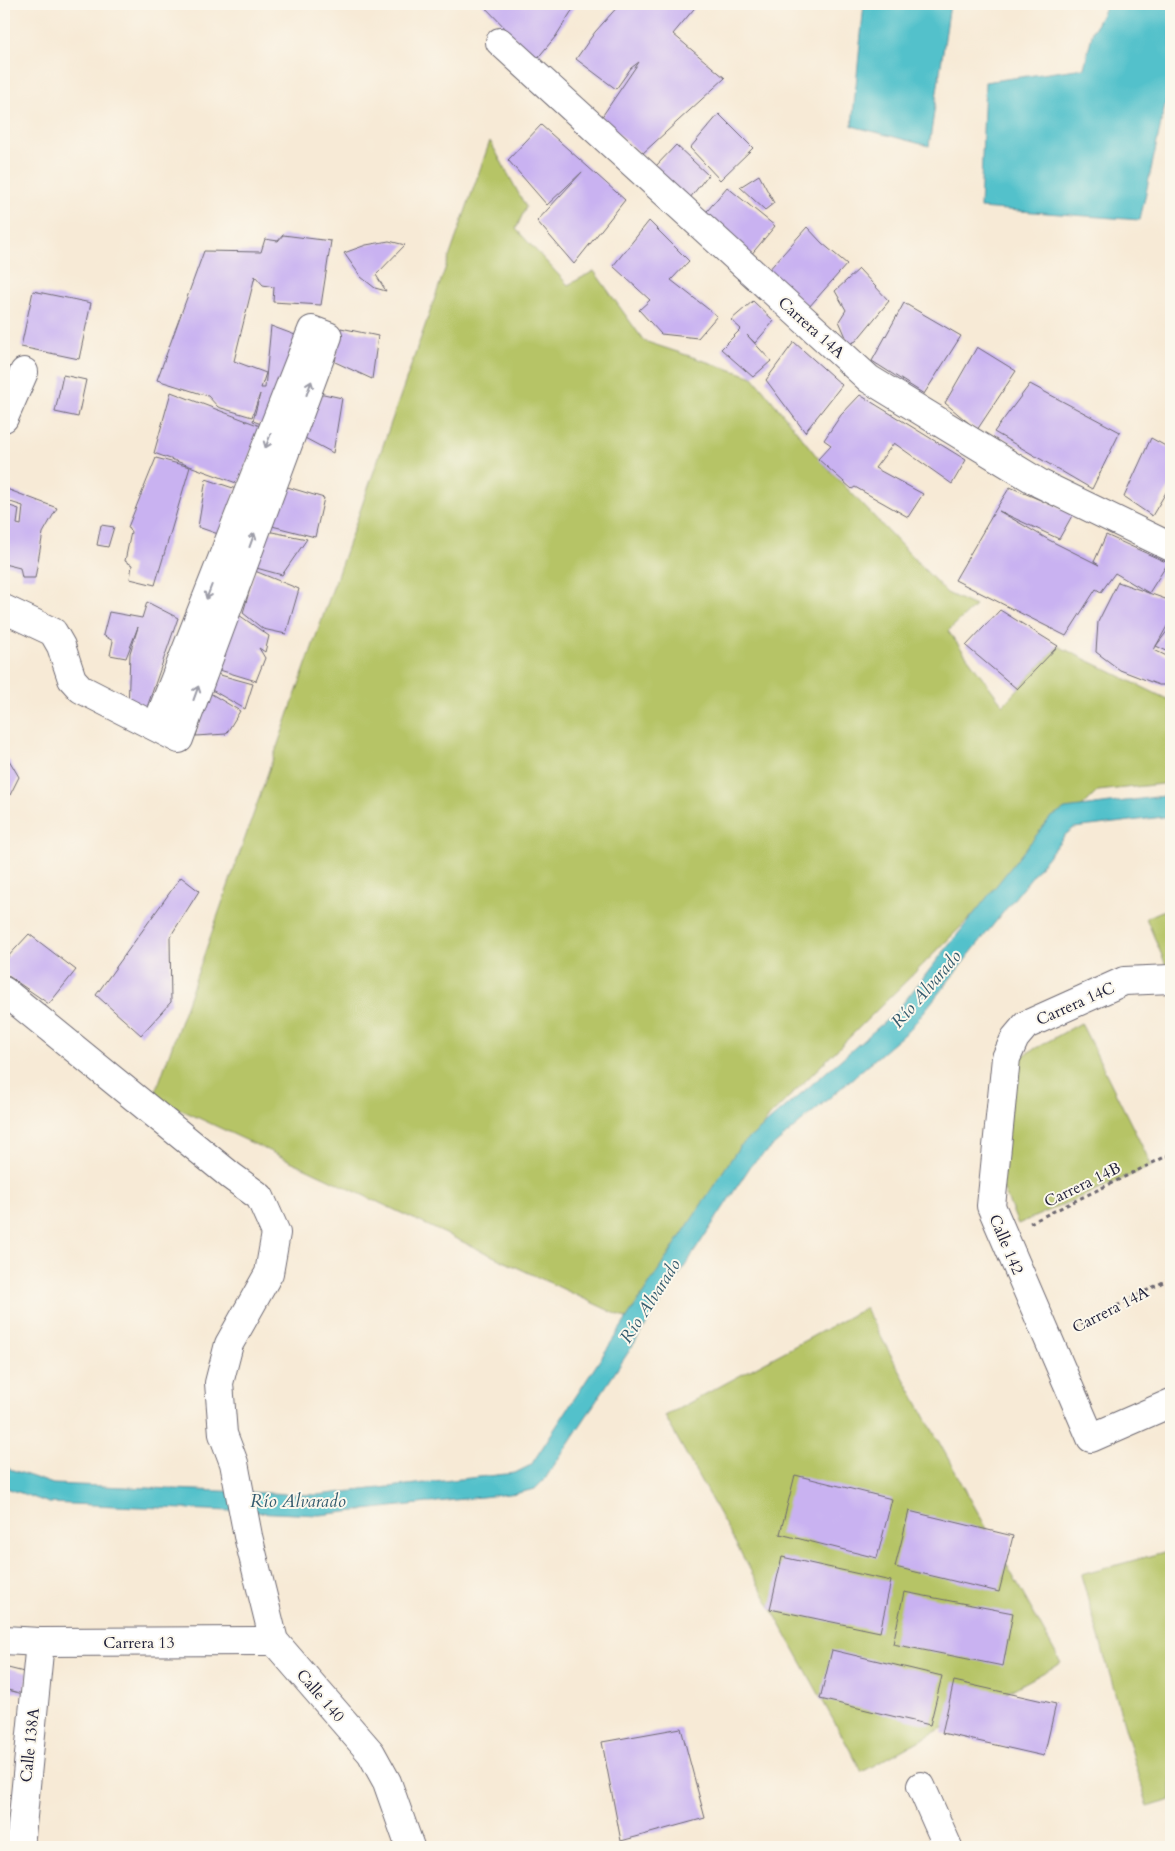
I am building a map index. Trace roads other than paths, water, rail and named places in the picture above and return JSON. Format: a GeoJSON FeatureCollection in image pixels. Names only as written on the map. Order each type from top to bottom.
{"type":"FeatureCollection","features":[{"type":"Feature","properties":{"kind":"street","name":"Carrera 14A"},"geometry":{"type":"LineString","coordinates":[[500,42],[869,379],[1041,484],[1171,547]]}},
{"type":"Feature","properties":{"kind":"street"},"geometry":{"type":"LineString","coordinates":[[312,330],[328,336],[168,733],[312,330]]}},
{"type":"Feature","properties":{"kind":"street"},"geometry":{"type":"LineString","coordinates":[[4,418],[24,372]]}},
{"type":"Feature","properties":{"kind":"street"},"geometry":{"type":"LineString","coordinates":[[4,609],[54,632],[61,646],[72,680],[81,689],[168,733]]}},
{"type":"Feature","properties":{"kind":"street","name":"Carrera 14C"},"geometry":{"type":"LineString","coordinates":[[1016,1038],[1026,1025],[1124,981],[1171,979]]}},
{"type":"Feature","properties":{"kind":"street","name":"Calle 140"},"geometry":{"type":"LineString","coordinates":[[4,992],[231,1176],[260,1197],[276,1233],[269,1273],[229,1344],[219,1383],[223,1434],[234,1463],[248,1536],[274,1641],[371,1753],[387,1782],[410,1847]]}},
{"type":"Feature","properties":{"kind":"street","name":"Calle 142"},"geometry":{"type":"LineString","coordinates":[[1016,1038],[1006,1058],[991,1206],[1003,1237],[1091,1438],[1171,1402]]}},
{"type":"Feature","properties":{"kind":"street","name":"Carrera 13"},"geometry":{"type":"LineString","coordinates":[[4,1640],[40,1642],[274,1641]]}},
{"type":"Feature","properties":{"kind":"street","name":"Calle 138A"},"geometry":{"type":"LineString","coordinates":[[20,1847],[40,1642]]}},
{"type":"Feature","properties":{"kind":"street"},"geometry":{"type":"LineString","coordinates":[[921,1786],[948,1847]]}},
{"type":"Feature","properties":{"kind":"water"},"geometry":{"type":"Polygon","coordinates":[[[864,4],[950,4],[929,146],[852,126],[864,4]]]}},
{"type":"Feature","properties":{"kind":"water"},"geometry":{"type":"Polygon","coordinates":[[[1107,4],[1171,4],[1171,78],[1140,220],[980,208],[985,82],[1084,68],[1093,31],[1107,4]]]}},
{"type":"Feature","properties":{"kind":"water","name":"Río Alvarado"},"geometry":{"type":"Polygon","coordinates":[[[1171,795],[1171,816],[1074,828],[1065,835],[910,1029],[752,1164],[545,1479],[535,1489],[518,1493],[319,1515],[49,1503],[4,1487],[4,1467],[53,1484],[317,1495],[515,1473],[531,1465],[739,1147],[896,1012],[1050,818],[1065,809],[1171,795]]]}}]}
